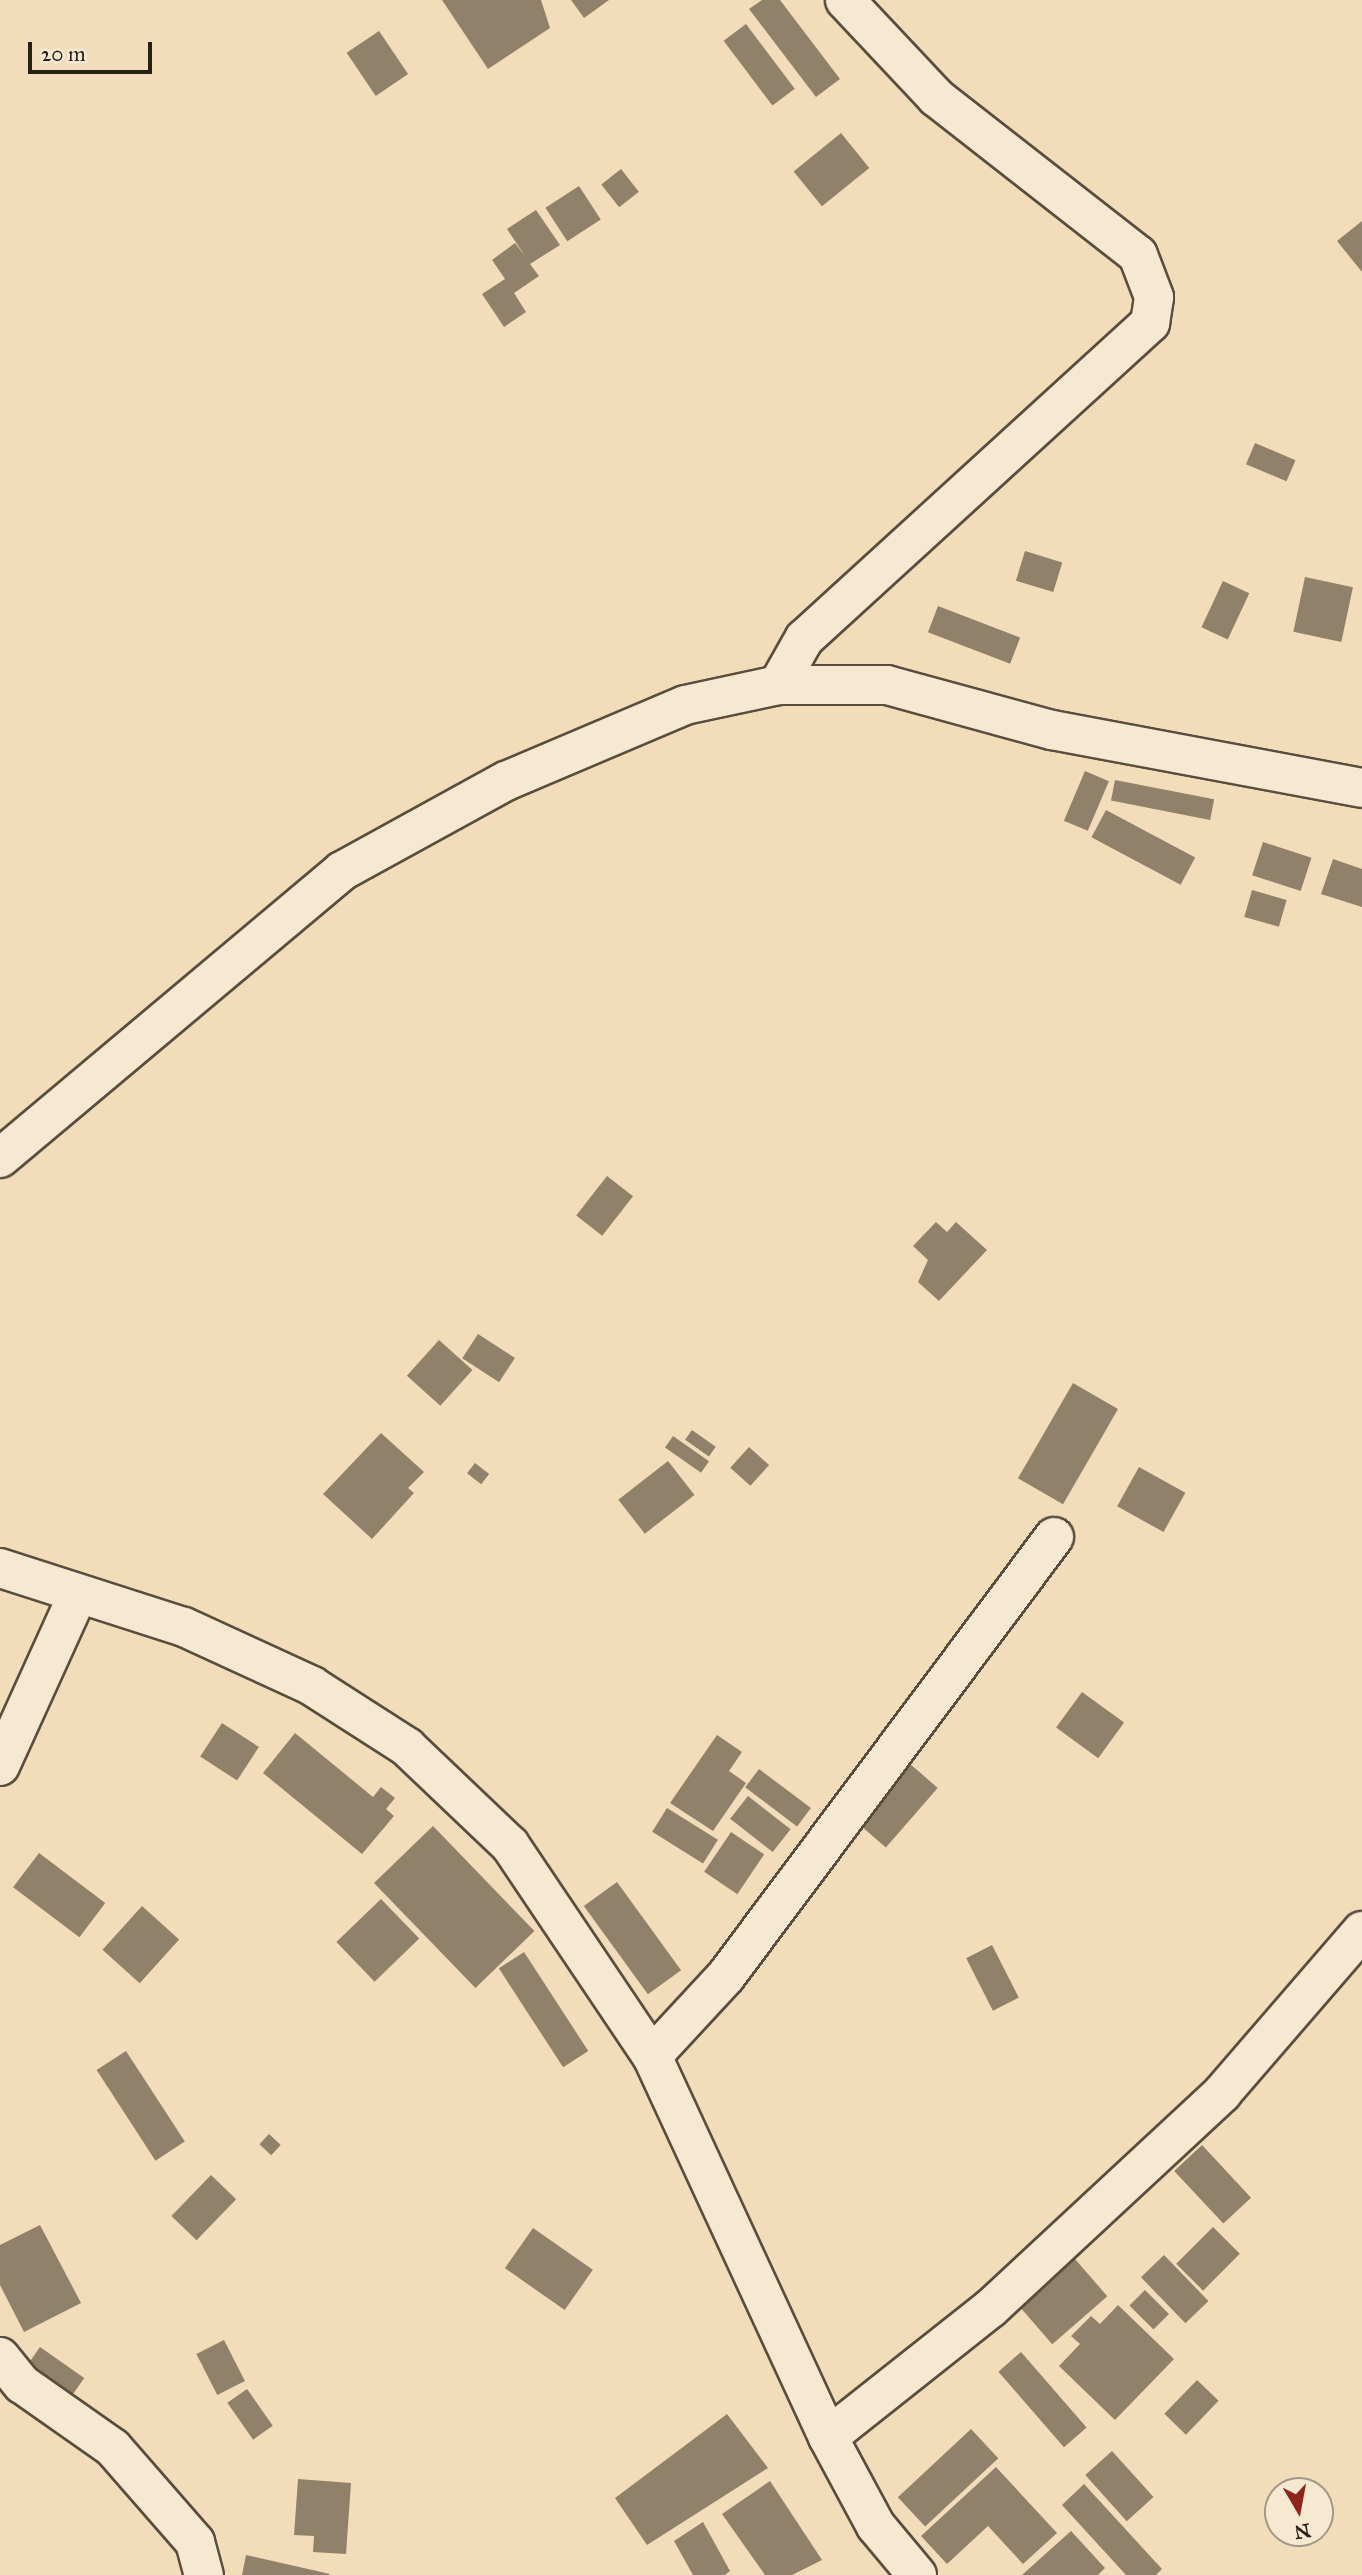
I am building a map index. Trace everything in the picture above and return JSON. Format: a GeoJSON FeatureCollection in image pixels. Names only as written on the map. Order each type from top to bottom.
{"type":"FeatureCollection","features":[{"type":"Feature","properties":{"kind":"street"},"geometry":{"type":"LineString","coordinates":[[778,685],[804,639],[1150,323],[1154,297],[1138,255],[936,97],[845,0]]}},
{"type":"Feature","properties":{"kind":"street"},"geometry":{"type":"LineString","coordinates":[[0,1158],[342,871],[506,781],[685,705],[778,685],[887,685],[1052,730],[1362,789]]}},
{"type":"Feature","properties":{"kind":"street"},"geometry":{"type":"LineString","coordinates":[[652,2056],[726,1976],[1054,1538]]}},
{"type":"Feature","properties":{"kind":"street"},"geometry":{"type":"LineString","coordinates":[[0,1568],[184,1628],[312,1686],[407,1748],[510,1845],[652,2056],[828,2437],[876,2526],[918,2575]]}},
{"type":"Feature","properties":{"kind":"street"},"geometry":{"type":"LineString","coordinates":[[0,1766],[78,1594]]}},
{"type":"Feature","properties":{"kind":"street"},"geometry":{"type":"LineString","coordinates":[[828,2437],[991,2308],[1223,2093],[1362,1931]]}},
{"type":"Feature","properties":{"kind":"street"},"geometry":{"type":"LineString","coordinates":[[0,2357],[22,2384],[113,2448],[195,2542],[204,2575]]}},
{"type":"Feature","properties":{"kind":"building"},"geometry":{"type":"Polygon","coordinates":[[[442,0],[541,0],[550,28],[488,69],[442,0]]]}},
{"type":"Feature","properties":{"kind":"building"},"geometry":{"type":"Polygon","coordinates":[[[571,0],[609,0],[584,18],[571,0]]]}},
{"type":"Feature","properties":{"kind":"building"},"geometry":{"type":"Polygon","coordinates":[[[762,0],[780,0],[840,79],[816,97],[749,9],[762,0]]]}},
{"type":"Feature","properties":{"kind":"building"},"geometry":{"type":"Polygon","coordinates":[[[746,24],[795,89],[772,106],[724,41],[746,24]]]}},
{"type":"Feature","properties":{"kind":"building"},"geometry":{"type":"Polygon","coordinates":[[[379,31],[408,74],[376,96],[347,53],[379,31]]]}},
{"type":"Feature","properties":{"kind":"building"},"geometry":{"type":"Polygon","coordinates":[[[841,133],[869,168],[822,206],[794,171],[841,133]]]}},
{"type":"Feature","properties":{"kind":"building"},"geometry":{"type":"Polygon","coordinates":[[[621,169],[639,192],[619,207],[601,184],[621,169]]]}},
{"type":"Feature","properties":{"kind":"building"},"geometry":{"type":"Polygon","coordinates":[[[579,186],[601,220],[567,241],[545,208],[579,186]]]}},
{"type":"Feature","properties":{"kind":"building"},"geometry":{"type":"Polygon","coordinates":[[[536,210],[560,245],[530,264],[539,276],[514,293],[526,312],[504,327],[482,294],[505,279],[492,260],[515,243],[525,256],[507,229],[536,210]]]}},
{"type":"Feature","properties":{"kind":"building"},"geometry":{"type":"Polygon","coordinates":[[[1362,221],[1362,272],[1337,241],[1362,221]]]}},
{"type":"Feature","properties":{"kind":"building"},"geometry":{"type":"Polygon","coordinates":[[[1255,443],[1296,460],[1287,481],[1246,464],[1255,443]]]}},
{"type":"Feature","properties":{"kind":"building"},"geometry":{"type":"Polygon","coordinates":[[[1025,551],[1062,562],[1053,592],[1016,581],[1025,551]]]}},
{"type":"Feature","properties":{"kind":"building"},"geometry":{"type":"Polygon","coordinates":[[[1305,577],[1353,587],[1341,642],[1293,632],[1305,577]]]}},
{"type":"Feature","properties":{"kind":"building"},"geometry":{"type":"Polygon","coordinates":[[[1223,581],[1249,593],[1228,639],[1201,627],[1223,581]]]}},
{"type":"Feature","properties":{"kind":"building"},"geometry":{"type":"Polygon","coordinates":[[[938,606],[1020,638],[1010,664],[928,632],[938,606]]]}},
{"type":"Feature","properties":{"kind":"building"},"geometry":{"type":"Polygon","coordinates":[[[1085,771],[1109,781],[1088,831],[1064,821],[1085,771]]]}},
{"type":"Feature","properties":{"kind":"building"},"geometry":{"type":"Polygon","coordinates":[[[1115,780],[1214,799],[1210,820],[1111,801],[1115,780]]]}},
{"type":"Feature","properties":{"kind":"building"},"geometry":{"type":"Polygon","coordinates":[[[1106,810],[1195,857],[1181,885],[1091,837],[1106,810]]]}},
{"type":"Feature","properties":{"kind":"building"},"geometry":{"type":"Polygon","coordinates":[[[1263,842],[1312,858],[1301,891],[1252,875],[1263,842]]]}},
{"type":"Feature","properties":{"kind":"building"},"geometry":{"type":"Polygon","coordinates":[[[1333,859],[1362,869],[1362,907],[1321,894],[1333,859]]]}},
{"type":"Feature","properties":{"kind":"building"},"geometry":{"type":"Polygon","coordinates":[[[1252,890],[1287,900],[1279,927],[1244,917],[1252,890]]]}},
{"type":"Feature","properties":{"kind":"building"},"geometry":{"type":"Polygon","coordinates":[[[607,1176],[633,1196],[602,1236],[576,1215],[607,1176]]]}},
{"type":"Feature","properties":{"kind":"building"},"geometry":{"type":"Polygon","coordinates":[[[936,1222],[947,1232],[956,1222],[987,1250],[939,1301],[918,1282],[928,1260],[913,1246],[936,1222]]]}},
{"type":"Feature","properties":{"kind":"building"},"geometry":{"type":"Polygon","coordinates":[[[478,1334],[515,1358],[499,1382],[462,1358],[478,1334]]]}},
{"type":"Feature","properties":{"kind":"building"},"geometry":{"type":"Polygon","coordinates":[[[439,1340],[472,1370],[440,1406],[407,1376],[439,1340]]]}},
{"type":"Feature","properties":{"kind":"building"},"geometry":{"type":"Polygon","coordinates":[[[1073,1383],[1118,1409],[1063,1504],[1018,1478],[1073,1383]]]}},
{"type":"Feature","properties":{"kind":"building"},"geometry":{"type":"Polygon","coordinates":[[[692,1430],[716,1447],[709,1456],[685,1440],[692,1430]]]}},
{"type":"Feature","properties":{"kind":"building"},"geometry":{"type":"Polygon","coordinates":[[[381,1433],[424,1472],[408,1488],[414,1493],[372,1539],[323,1494],[381,1433]]]}},
{"type":"Feature","properties":{"kind":"building"},"geometry":{"type":"Polygon","coordinates":[[[673,1436],[709,1461],[701,1473],[665,1447],[673,1436]]]}},
{"type":"Feature","properties":{"kind":"building"},"geometry":{"type":"Polygon","coordinates":[[[749,1447],[769,1465],[750,1486],[730,1468],[749,1447]]]}},
{"type":"Feature","properties":{"kind":"building"},"geometry":{"type":"Polygon","coordinates":[[[668,1461],[694,1495],[645,1534],[618,1500],[668,1461]]]}},
{"type":"Feature","properties":{"kind":"building"},"geometry":{"type":"Polygon","coordinates":[[[475,1463],[489,1474],[481,1484],[467,1473],[475,1463]]]}},
{"type":"Feature","properties":{"kind":"building"},"geometry":{"type":"Polygon","coordinates":[[[1139,1467],[1185,1493],[1164,1532],[1117,1506],[1139,1467]]]}},
{"type":"Feature","properties":{"kind":"building"},"geometry":{"type":"Polygon","coordinates":[[[1082,1692],[1124,1723],[1098,1758],[1056,1728],[1082,1692]]]}},
{"type":"Feature","properties":{"kind":"building"},"geometry":{"type":"Polygon","coordinates":[[[222,1723],[259,1747],[237,1781],[200,1757],[222,1723]]]}},
{"type":"Feature","properties":{"kind":"building"},"geometry":{"type":"Polygon","coordinates":[[[295,1733],[373,1797],[381,1787],[395,1798],[386,1809],[394,1816],[362,1854],[263,1773],[295,1733]]]}},
{"type":"Feature","properties":{"kind":"building"},"geometry":{"type":"Polygon","coordinates":[[[717,1735],[742,1752],[729,1771],[746,1783],[713,1831],[670,1803],[717,1735]]]}},
{"type":"Feature","properties":{"kind":"building"},"geometry":{"type":"Polygon","coordinates":[[[909,1763],[938,1788],[886,1848],[857,1823],[909,1763]]]}},
{"type":"Feature","properties":{"kind":"building"},"geometry":{"type":"Polygon","coordinates":[[[759,1769],[811,1808],[797,1826],[745,1787],[759,1769]]]}},
{"type":"Feature","properties":{"kind":"building"},"geometry":{"type":"Polygon","coordinates":[[[748,1796],[791,1829],[773,1852],[730,1819],[748,1796]]]}},
{"type":"Feature","properties":{"kind":"building"},"geometry":{"type":"Polygon","coordinates":[[[667,1808],[718,1840],[703,1864],[652,1832],[667,1808]]]}},
{"type":"Feature","properties":{"kind":"building"},"geometry":{"type":"Polygon","coordinates":[[[433,1826],[534,1931],[475,1988],[374,1883],[433,1826]]]}},
{"type":"Feature","properties":{"kind":"building"},"geometry":{"type":"Polygon","coordinates":[[[731,1832],[764,1854],[737,1894],[704,1872],[731,1832]]]}},
{"type":"Feature","properties":{"kind":"building"},"geometry":{"type":"Polygon","coordinates":[[[39,1853],[105,1903],[79,1937],[13,1887],[39,1853]]]}},
{"type":"Feature","properties":{"kind":"building"},"geometry":{"type":"Polygon","coordinates":[[[617,1882],[681,1970],[648,1994],[584,1906],[617,1882]]]}},
{"type":"Feature","properties":{"kind":"building"},"geometry":{"type":"Polygon","coordinates":[[[381,1899],[419,1939],[375,1982],[336,1942],[381,1899]]]}},
{"type":"Feature","properties":{"kind":"building"},"geometry":{"type":"Polygon","coordinates":[[[142,1906],[179,1939],[140,1983],[103,1950],[142,1906]]]}},
{"type":"Feature","properties":{"kind":"building"},"geometry":{"type":"Polygon","coordinates":[[[992,1945],[1019,1998],[993,2011],[966,1958],[992,1945]]]}},
{"type":"Feature","properties":{"kind":"building"},"geometry":{"type":"Polygon","coordinates":[[[524,1952],[588,2051],[563,2067],[499,1968],[524,1952]]]}},
{"type":"Feature","properties":{"kind":"building"},"geometry":{"type":"Polygon","coordinates":[[[126,2051],[185,2142],[155,2161],[97,2070],[126,2051]]]}},
{"type":"Feature","properties":{"kind":"building"},"geometry":{"type":"Polygon","coordinates":[[[269,2134],[281,2145],[271,2155],[259,2144],[269,2134]]]}},
{"type":"Feature","properties":{"kind":"building"},"geometry":{"type":"Polygon","coordinates":[[[1202,2145],[1251,2198],[1223,2224],[1174,2171],[1202,2145]]]}},
{"type":"Feature","properties":{"kind":"building"},"geometry":{"type":"Polygon","coordinates":[[[211,2175],[236,2199],[197,2240],[171,2216],[211,2175]]]}},
{"type":"Feature","properties":{"kind":"building"},"geometry":{"type":"Polygon","coordinates":[[[40,2225],[81,2303],[24,2332],[0,2285],[0,2245],[40,2225]]]}},
{"type":"Feature","properties":{"kind":"building"},"geometry":{"type":"Polygon","coordinates":[[[1213,2227],[1240,2254],[1203,2291],[1176,2264],[1213,2227]]]}},
{"type":"Feature","properties":{"kind":"building"},"geometry":{"type":"Polygon","coordinates":[[[533,2228],[593,2270],[565,2310],[505,2268],[533,2228]]]}},
{"type":"Feature","properties":{"kind":"building"},"geometry":{"type":"Polygon","coordinates":[[[1068,2251],[1107,2296],[1052,2344],[1013,2299],[1068,2251]]]}},
{"type":"Feature","properties":{"kind":"building"},"geometry":{"type":"Polygon","coordinates":[[[1164,2255],[1208,2301],[1185,2323],[1141,2277],[1164,2255]]]}},
{"type":"Feature","properties":{"kind":"building"},"geometry":{"type":"Polygon","coordinates":[[[1145,2290],[1169,2314],[1153,2330],[1129,2306],[1145,2290]]]}},
{"type":"Feature","properties":{"kind":"building"},"geometry":{"type":"Polygon","coordinates":[[[1118,2305],[1174,2359],[1115,2420],[1059,2366],[1080,2344],[1071,2336],[1091,2316],[1100,2324],[1118,2305]]]}},
{"type":"Feature","properties":{"kind":"building"},"geometry":{"type":"Polygon","coordinates":[[[224,2340],[245,2381],[217,2395],[196,2354],[224,2340]]]}},
{"type":"Feature","properties":{"kind":"building"},"geometry":{"type":"Polygon","coordinates":[[[40,2347],[84,2378],[70,2398],[26,2367],[40,2347]]]}},
{"type":"Feature","properties":{"kind":"building"},"geometry":{"type":"Polygon","coordinates":[[[1021,2352],[1087,2427],[1064,2447],[998,2372],[1021,2352]]]}},
{"type":"Feature","properties":{"kind":"building"},"geometry":{"type":"Polygon","coordinates":[[[1197,2380],[1219,2401],[1186,2435],[1164,2414],[1197,2380]]]}},
{"type":"Feature","properties":{"kind":"building"},"geometry":{"type":"Polygon","coordinates":[[[247,2389],[273,2426],[253,2440],[227,2403],[247,2389]]]}},
{"type":"Feature","properties":{"kind":"building"},"geometry":{"type":"Polygon","coordinates":[[[727,2414],[768,2468],[647,2545],[615,2498],[727,2414]]]}},
{"type":"Feature","properties":{"kind":"building"},"geometry":{"type":"Polygon","coordinates":[[[971,2429],[998,2458],[925,2526],[898,2497],[971,2429]]]}},
{"type":"Feature","properties":{"kind":"building"},"geometry":{"type":"Polygon","coordinates":[[[1112,2451],[1153,2497],[1127,2521],[1085,2475],[1112,2451]]]}},
{"type":"Feature","properties":{"kind":"building"},"geometry":{"type":"Polygon","coordinates":[[[996,2467],[1057,2533],[1023,2564],[988,2526],[947,2564],[921,2536],[996,2467]]]}},
{"type":"Feature","properties":{"kind":"building"},"geometry":{"type":"Polygon","coordinates":[[[298,2479],[351,2483],[346,2554],[313,2552],[314,2536],[294,2535],[298,2479]]]}},
{"type":"Feature","properties":{"kind":"building"},"geometry":{"type":"Polygon","coordinates":[[[770,2481],[822,2560],[792,2575],[765,2575],[722,2514],[770,2481]]]}},
{"type":"Feature","properties":{"kind":"building"},"geometry":{"type":"Polygon","coordinates":[[[1084,2484],[1162,2569],[1156,2575],[1126,2575],[1062,2505],[1084,2484]]]}},
{"type":"Feature","properties":{"kind":"building"},"geometry":{"type":"Polygon","coordinates":[[[703,2522],[730,2571],[725,2575],[693,2575],[674,2541],[703,2522]]]}},
{"type":"Feature","properties":{"kind":"building"},"geometry":{"type":"Polygon","coordinates":[[[1071,2531],[1105,2568],[1098,2575],[1022,2575],[1071,2531]]]}},
{"type":"Feature","properties":{"kind":"building"},"geometry":{"type":"Polygon","coordinates":[[[246,2555],[330,2574],[242,2575],[246,2555]]]}}]}
